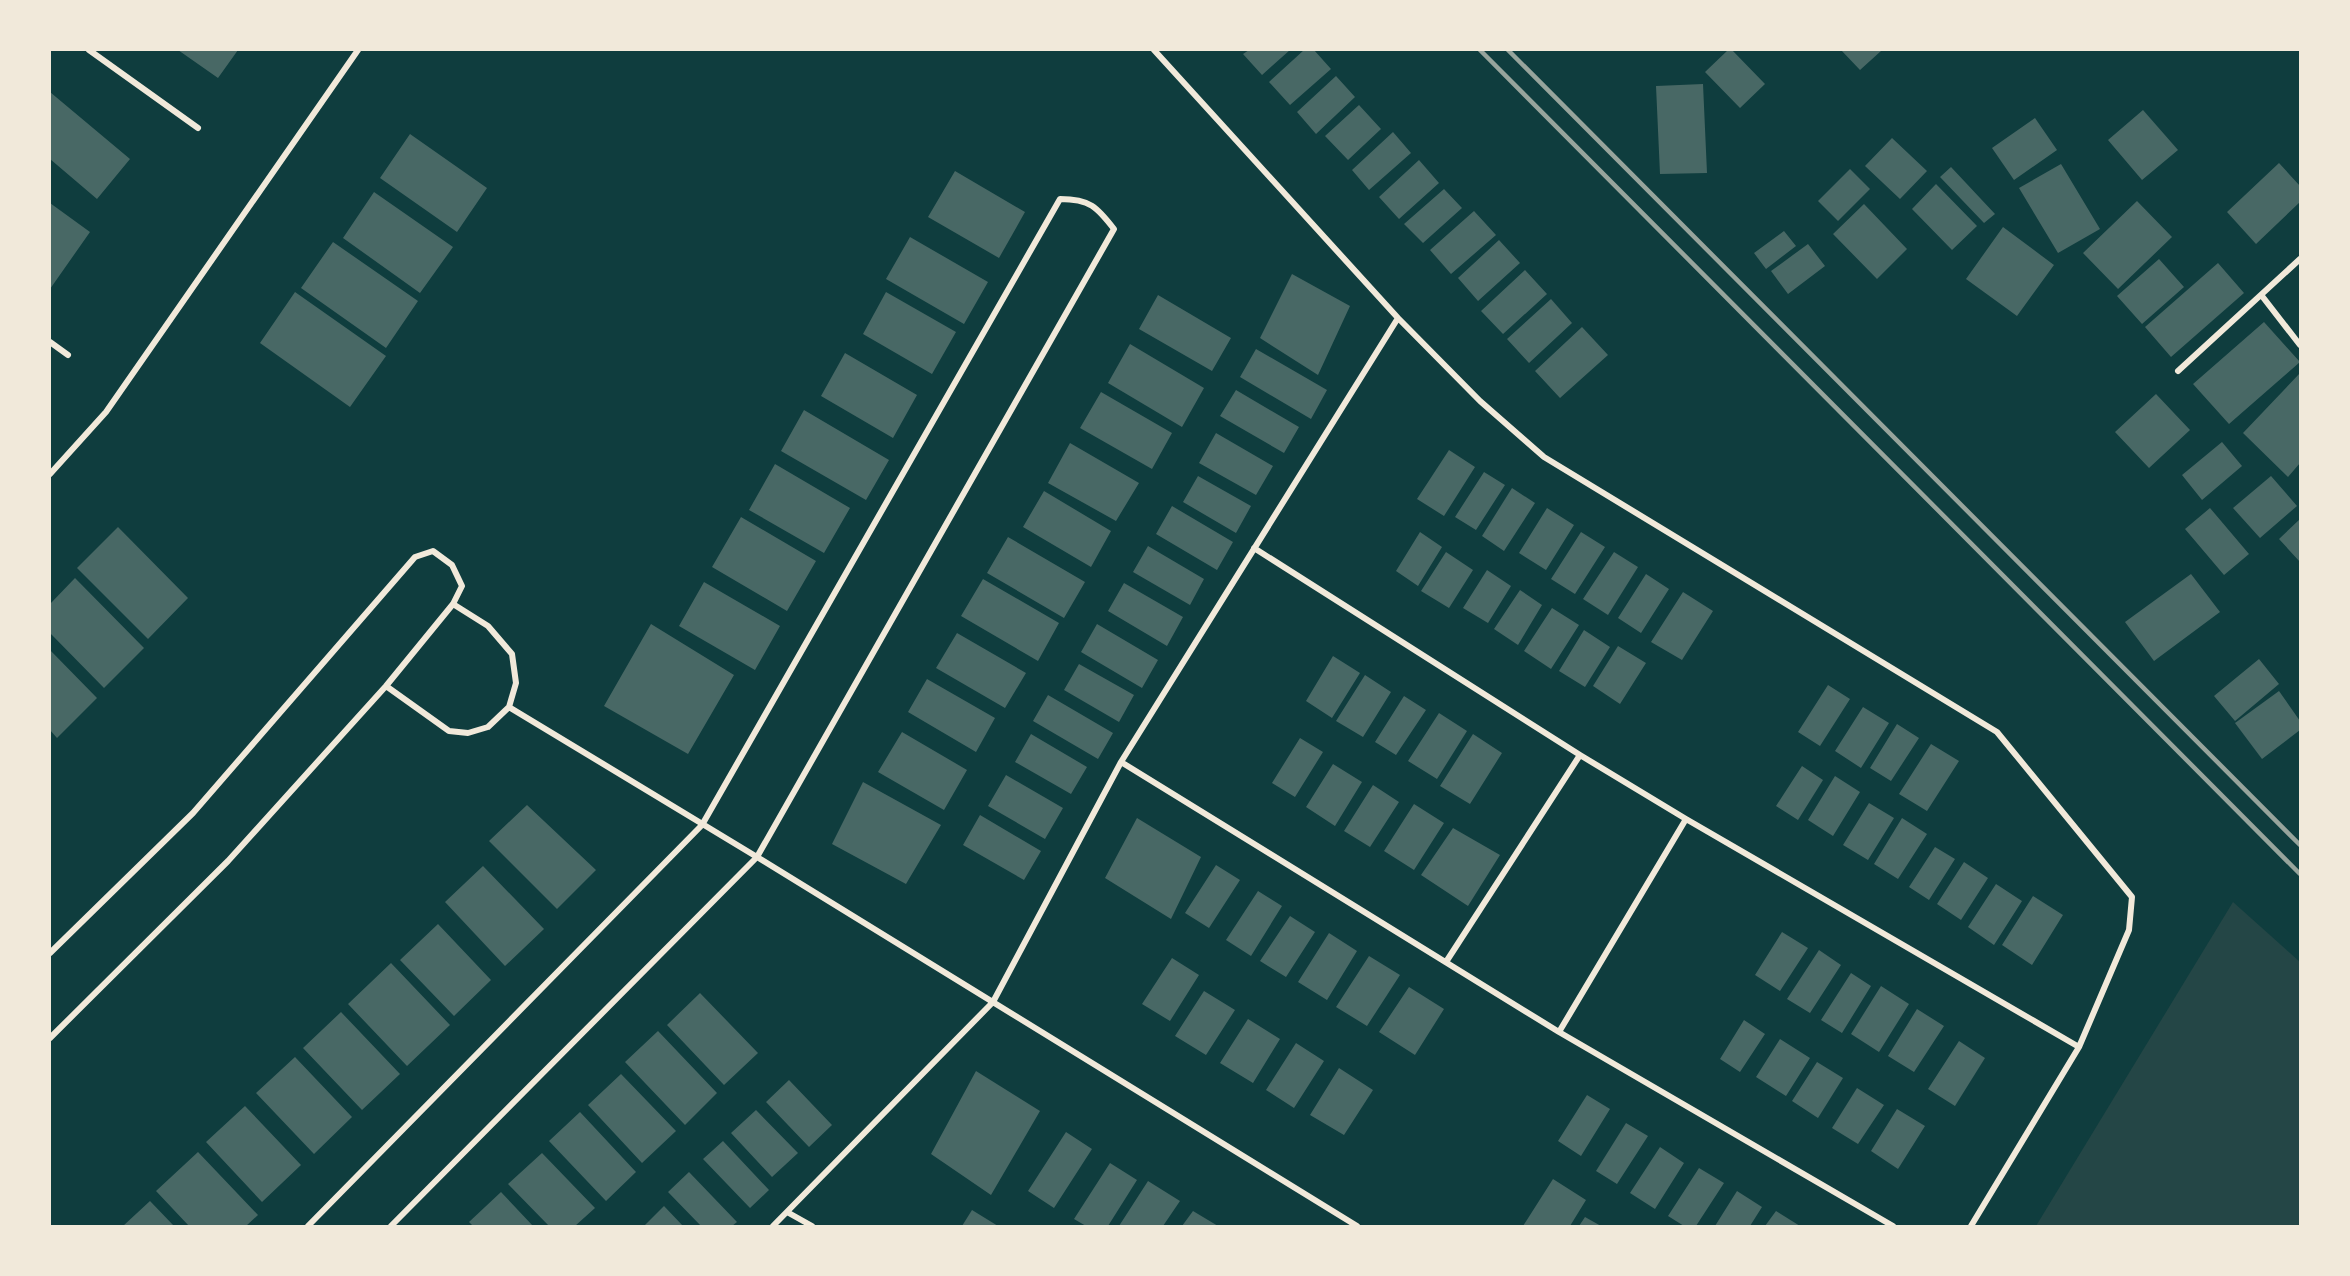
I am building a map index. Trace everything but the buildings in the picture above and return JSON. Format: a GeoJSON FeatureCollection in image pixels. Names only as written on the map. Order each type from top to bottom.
{"type":"FeatureCollection","features":[{"type":"Feature","properties":{"kind":"street"},"geometry":{"type":"LineString","coordinates":[[89,50],[198,128]]}},
{"type":"Feature","properties":{"kind":"street"},"geometry":{"type":"LineString","coordinates":[[50,474],[106,412],[358,50]]}},
{"type":"Feature","properties":{"kind":"street"},"geometry":{"type":"LineString","coordinates":[[1154,50],[1398,318],[1480,401],[1544,457],[1997,732],[2132,897],[2129,930],[2079,1047],[1971,1227]]}},
{"type":"Feature","properties":{"kind":"street"},"geometry":{"type":"LineString","coordinates":[[308,1227],[702,825],[1060,198],[1091,203],[1114,230],[757,857],[391,1227]]}},
{"type":"Feature","properties":{"kind":"street"},"geometry":{"type":"LineString","coordinates":[[2178,371],[2301,260]]}},
{"type":"Feature","properties":{"kind":"street"},"geometry":{"type":"LineString","coordinates":[[2262,296],[2301,345]]}},
{"type":"Feature","properties":{"kind":"street"},"geometry":{"type":"LineString","coordinates":[[773,1227],[993,1002],[1121,762],[1398,318]]}},
{"type":"Feature","properties":{"kind":"street"},"geometry":{"type":"LineString","coordinates":[[50,342],[68,355]]}},
{"type":"Feature","properties":{"kind":"street"},"geometry":{"type":"LineString","coordinates":[[1254,548],[1580,755],[2079,1047]]}},
{"type":"Feature","properties":{"kind":"street"},"geometry":{"type":"LineString","coordinates":[[50,953],[193,813],[415,557],[433,551],[452,565],[462,586],[453,604],[386,686],[228,861],[50,1038]]}},
{"type":"Feature","properties":{"kind":"street"},"geometry":{"type":"LineString","coordinates":[[386,686],[449,731],[468,733],[488,727],[509,707],[516,683],[512,654],[488,626],[453,604]]}},
{"type":"Feature","properties":{"kind":"street"},"geometry":{"type":"LineString","coordinates":[[509,707],[1357,1227]]}},
{"type":"Feature","properties":{"kind":"street"},"geometry":{"type":"LineString","coordinates":[[1446,962],[1580,755]]}},
{"type":"Feature","properties":{"kind":"street"},"geometry":{"type":"LineString","coordinates":[[1121,762],[1559,1032],[1893,1227]]}},
{"type":"Feature","properties":{"kind":"street"},"geometry":{"type":"LineString","coordinates":[[1559,1032],[1686,819]]}},
{"type":"Feature","properties":{"kind":"street"},"geometry":{"type":"LineString","coordinates":[[787,1212],[812,1227]]}},
{"type":"Feature","properties":{"kind":"shaded area"},"geometry":{"type":"Polygon","coordinates":[[[2233,902],[2300,962],[2300,1226],[2036,1226],[2233,902]]]}},
{"type":"Feature","properties":{"kind":"railway"},"geometry":{"type":"LineString","coordinates":[[1480,50],[2300,874]]}},
{"type":"Feature","properties":{"kind":"railway"},"geometry":{"type":"LineString","coordinates":[[1508,50],[2300,845]]}}]}
